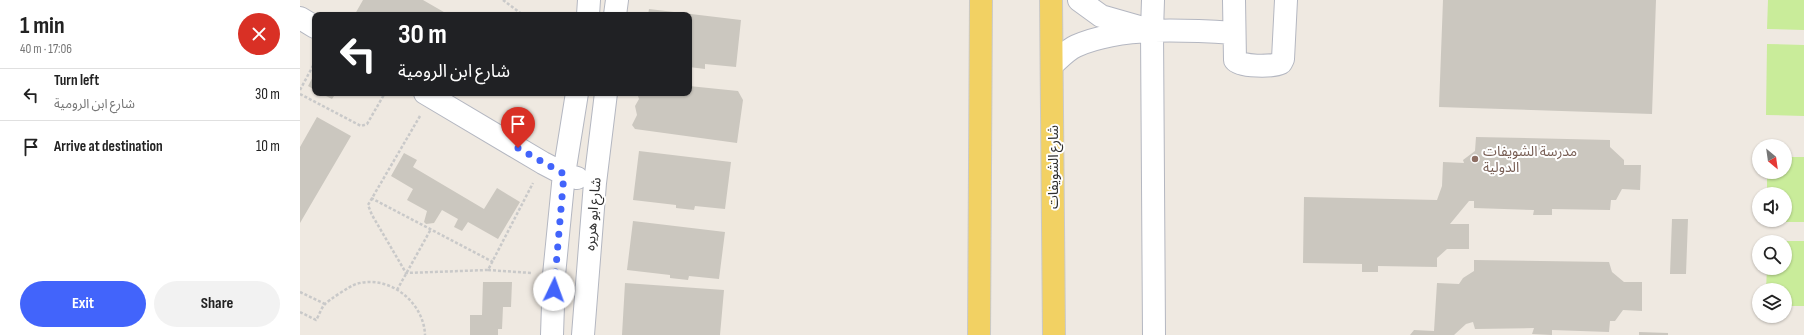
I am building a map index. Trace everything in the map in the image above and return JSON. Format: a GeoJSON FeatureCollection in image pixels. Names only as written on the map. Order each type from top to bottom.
{"type":"FeatureCollection","features":[{"type":"Feature","properties":{"kind":"main road"},"geometry":{"type":"LineString","coordinates":[[979,335],[981,0]]}},
{"type":"Feature","properties":{"kind":"main road","name":"شارع الشويفات"},"geometry":{"type":"LineString","coordinates":[[1051,0],[1054,335]]}},
{"type":"Feature","properties":{"kind":"street"},"geometry":{"type":"LineString","coordinates":[[588,12],[589,0]]}},
{"type":"Feature","properties":{"kind":"street"},"geometry":{"type":"LineString","coordinates":[[615,12],[617,0]]}},
{"type":"Feature","properties":{"kind":"street"},"geometry":{"type":"LineString","coordinates":[[1078,0],[1101,16],[1152,31]]}},
{"type":"Feature","properties":{"kind":"street"},"geometry":{"type":"LineString","coordinates":[[1153,0],[1154,335]]}},
{"type":"Feature","properties":{"kind":"street"},"geometry":{"type":"LineString","coordinates":[[1234,0],[1234,56],[1237,62],[1245,65],[1273,65],[1281,63],[1284,54],[1286,0]]}},
{"type":"Feature","properties":{"kind":"street"},"geometry":{"type":"LineString","coordinates":[[300,18],[312,25]]}},
{"type":"Feature","properties":{"kind":"street"},"geometry":{"type":"LineString","coordinates":[[1052,65],[1076,46],[1102,38],[1152,31],[1234,33]]}},
{"type":"Feature","properties":{"kind":"street"},"geometry":{"type":"LineString","coordinates":[[430,96],[543,163],[564,174],[595,183]]}},
{"type":"Feature","properties":{"kind":"street"},"geometry":{"type":"LineString","coordinates":[[552,335],[554,275],[564,174],[577,96]]}},
{"type":"Feature","properties":{"kind":"street","name":"شارع ابو هريره"},"geometry":{"type":"LineString","coordinates":[[583,335],[595,183],[606,96]]}},
{"type":"Feature","properties":{"kind":"path"},"geometry":{"type":"LineString","coordinates":[[504,0],[519,12]]}},
{"type":"Feature","properties":{"kind":"path"},"geometry":{"type":"LineString","coordinates":[[300,90],[312,68]]}},
{"type":"Feature","properties":{"kind":"path"},"geometry":{"type":"LineString","coordinates":[[300,94],[362,126],[367,124],[384,96]]}},
{"type":"Feature","properties":{"kind":"path"},"geometry":{"type":"LineString","coordinates":[[406,273],[372,215],[368,205],[427,96]]}},
{"type":"Feature","properties":{"kind":"path"},"geometry":{"type":"LineString","coordinates":[[488,270],[543,163]]}},
{"type":"Feature","properties":{"kind":"path"},"geometry":{"type":"LineString","coordinates":[[371,198],[493,262]]}},
{"type":"Feature","properties":{"kind":"path"},"geometry":{"type":"LineString","coordinates":[[397,290],[431,229]]}},
{"type":"Feature","properties":{"kind":"path"},"geometry":{"type":"LineString","coordinates":[[406,273],[488,270],[554,275]]}},
{"type":"Feature","properties":{"kind":"path"},"geometry":{"type":"LineString","coordinates":[[300,312],[316,320],[325,304],[355,284],[373,282],[397,290],[407,296],[419,310],[425,328],[425,335]]}},
{"type":"Feature","properties":{"kind":"path"},"geometry":{"type":"LineString","coordinates":[[300,292],[325,304]]}},
{"type":"Feature","properties":{"kind":"green space"},"geometry":{"type":"Polygon","coordinates":[[[1768,0],[1804,0],[1804,30],[1767,29],[1768,0]]]}},
{"type":"Feature","properties":{"kind":"green space"},"geometry":{"type":"Polygon","coordinates":[[[1767,44],[1804,45],[1804,116],[1766,115],[1767,44]]]}},
{"type":"Feature","properties":{"kind":"green space"},"geometry":{"type":"Polygon","coordinates":[[[1792,157],[1804,157],[1804,222],[1792,222],[1792,187],[1767,187],[1767,179],[1792,179],[1792,157]]]}},
{"type":"Feature","properties":{"kind":"green space"},"geometry":{"type":"Polygon","coordinates":[[[1792,241],[1804,241],[1804,306],[1792,306],[1792,283],[1766,283],[1767,275],[1792,275],[1792,241]]]}},
{"type":"Feature","properties":{"kind":"building"},"geometry":{"type":"Polygon","coordinates":[[[363,0],[423,0],[444,12],[356,12],[363,0]]]}},
{"type":"Feature","properties":{"kind":"building"},"geometry":{"type":"Polygon","coordinates":[[[1443,0],[1656,0],[1652,114],[1439,107],[1443,0]]]}},
{"type":"Feature","properties":{"kind":"building"},"geometry":{"type":"Polygon","coordinates":[[[649,9],[674,12],[648,12],[649,9]]]}},
{"type":"Feature","properties":{"kind":"building"},"geometry":{"type":"Polygon","coordinates":[[[692,14],[741,20],[736,67],[705,64],[705,69],[692,67],[692,14]]]}},
{"type":"Feature","properties":{"kind":"building"},"geometry":{"type":"Polygon","coordinates":[[[312,79],[312,88],[308,86],[312,79]]]}},
{"type":"Feature","properties":{"kind":"building"},"geometry":{"type":"Polygon","coordinates":[[[692,86],[738,91],[743,100],[737,143],[635,129],[632,125],[637,115],[635,106],[639,99],[638,96],[692,96],[692,86]]]}},
{"type":"Feature","properties":{"kind":"building"},"geometry":{"type":"Polygon","coordinates":[[[326,96],[334,96],[332,99],[326,96]]]}},
{"type":"Feature","properties":{"kind":"building"},"geometry":{"type":"Polygon","coordinates":[[[317,117],[351,136],[300,223],[300,147],[317,117]]]}},
{"type":"Feature","properties":{"kind":"building"},"geometry":{"type":"Polygon","coordinates":[[[1476,137],[1610,140],[1610,147],[1624,160],[1624,165],[1641,165],[1640,190],[1622,189],[1616,200],[1611,200],[1610,210],[1552,209],[1552,215],[1533,215],[1534,210],[1474,208],[1474,201],[1469,201],[1450,224],[1469,224],[1469,249],[1447,249],[1437,258],[1437,267],[1378,266],[1378,272],[1362,272],[1362,264],[1303,263],[1304,197],[1437,200],[1442,186],[1443,162],[1464,163],[1463,160],[1475,151],[1476,137]]]}},
{"type":"Feature","properties":{"kind":"building"},"geometry":{"type":"Polygon","coordinates":[[[639,151],[731,162],[725,209],[695,206],[694,210],[676,208],[676,205],[633,200],[639,151]]]}},
{"type":"Feature","properties":{"kind":"building"},"geometry":{"type":"Polygon","coordinates":[[[404,153],[417,160],[413,167],[484,209],[497,188],[520,202],[498,239],[468,222],[462,231],[454,227],[458,219],[442,210],[434,223],[426,224],[424,222],[427,211],[407,200],[413,189],[391,176],[404,153]]]}},
{"type":"Feature","properties":{"kind":"building"},"geometry":{"type":"Polygon","coordinates":[[[1672,219],[1688,219],[1686,274],[1670,274],[1672,219]]]}},
{"type":"Feature","properties":{"kind":"building"},"geometry":{"type":"Polygon","coordinates":[[[633,221],[725,232],[719,279],[689,276],[688,280],[670,278],[670,275],[627,270],[633,221]]]}},
{"type":"Feature","properties":{"kind":"building"},"geometry":{"type":"Polygon","coordinates":[[[1474,260],[1609,262],[1612,272],[1624,282],[1642,282],[1642,311],[1623,310],[1615,321],[1610,321],[1609,332],[1552,330],[1552,335],[1532,334],[1534,328],[1475,329],[1473,322],[1466,324],[1454,335],[1410,335],[1414,330],[1434,331],[1437,283],[1459,284],[1463,278],[1474,271],[1474,260]]]}},
{"type":"Feature","properties":{"kind":"building"},"geometry":{"type":"Polygon","coordinates":[[[483,282],[512,282],[511,307],[503,307],[502,329],[498,329],[498,335],[470,335],[470,315],[482,315],[483,282]]]}},
{"type":"Feature","properties":{"kind":"building"},"geometry":{"type":"Polygon","coordinates":[[[625,283],[724,290],[720,335],[622,335],[625,283]]]}},
{"type":"Feature","properties":{"kind":"building"},"geometry":{"type":"Polygon","coordinates":[[[1639,332],[1668,333],[1668,335],[1639,335],[1639,332]]]}},
{"type":"Feature","properties":{"kind":"place","name":"مدرسة الشويفات الدولية"},"geometry":{"type":"Point","coordinates":[1475,159]}},
{"type":"Feature","properties":{"kind":"route"},"geometry":{"type":"LineString","coordinates":[[518,148],[564,174],[554,275],[554,290]]}}]}
